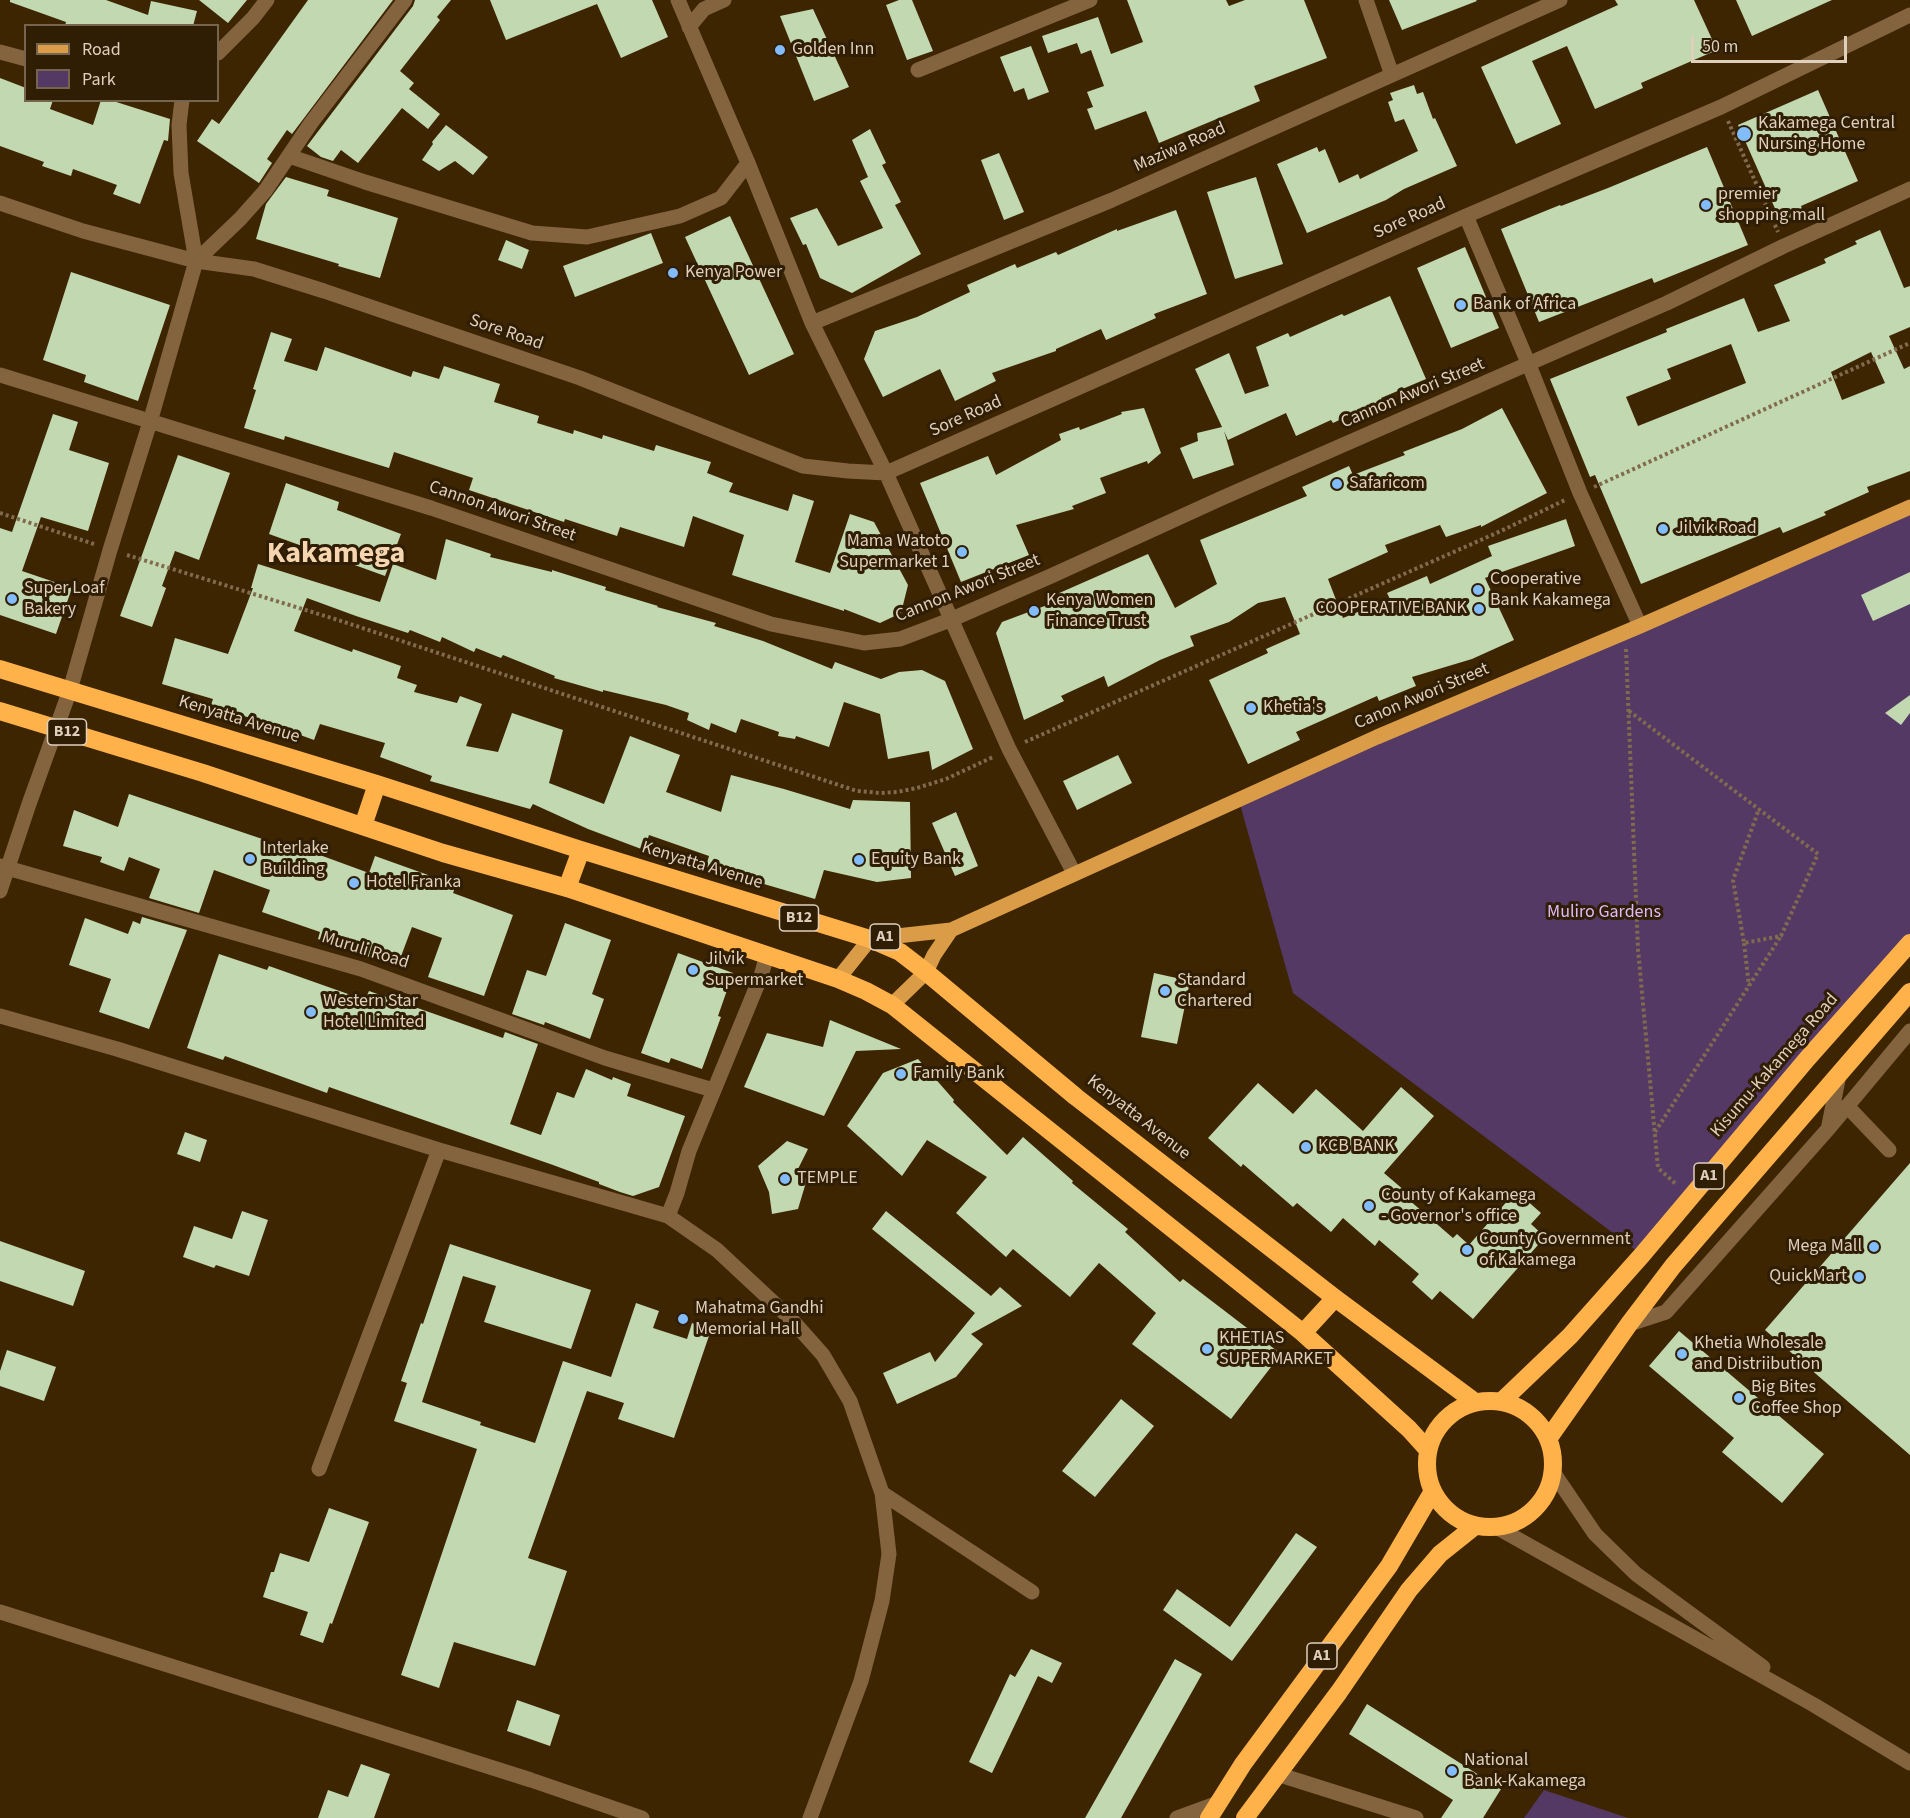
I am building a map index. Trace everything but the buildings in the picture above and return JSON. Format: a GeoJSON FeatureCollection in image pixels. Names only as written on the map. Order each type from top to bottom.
{"type":"FeatureCollection","features":[{"type":"Feature","properties":{"kind":"highway","name":"Kenyatta Avenue"},"geometry":{"type":"LineString","coordinates":[[0,669],[377,784],[580,850],[870,939],[900,952],[1076,1097],[1335,1298],[1475,1402]]}},
{"type":"Feature","properties":{"kind":"highway","name":"B12"},"geometry":{"type":"LineString","coordinates":[[0,711],[203,773],[443,853],[567,888],[838,979],[866,991],[892,1005],[1303,1333],[1409,1429],[1428,1450]]}},
{"type":"Feature","properties":{"kind":"highway"},"geometry":{"type":"LineString","coordinates":[[363,826],[377,784]]}},
{"type":"Feature","properties":{"kind":"highway"},"geometry":{"type":"LineString","coordinates":[[567,888],[580,850]]}},
{"type":"Feature","properties":{"kind":"highway","name":"Kisumu-Kakamega Road"},"geometry":{"type":"LineString","coordinates":[[1501,1402],[1570,1336],[1807,1059],[1910,943]]}},
{"type":"Feature","properties":{"kind":"highway","name":"A1"},"geometry":{"type":"LineString","coordinates":[[1548,1439],[1673,1266],[1910,992]]}},
{"type":"Feature","properties":{"kind":"highway"},"geometry":{"type":"LineString","coordinates":[[1303,1333],[1335,1298]]}},
{"type":"Feature","properties":{"kind":"highway"},"geometry":{"type":"LineString","coordinates":[[1475,1402],[1501,1402],[1516,1406],[1530,1414],[1548,1439],[1553,1455],[1553,1472],[1547,1492],[1534,1509],[1517,1522],[1496,1527],[1475,1526],[1458,1518],[1443,1507],[1433,1491],[1427,1471],[1428,1450],[1434,1433],[1445,1419],[1459,1408],[1475,1402]]}},
{"type":"Feature","properties":{"kind":"highway","name":"A1"},"geometry":{"type":"LineString","coordinates":[[1214,1810],[1243,1764],[1389,1566],[1433,1491]]}},
{"type":"Feature","properties":{"kind":"highway","name":"A1"},"geometry":{"type":"LineString","coordinates":[[1245,1818],[1339,1692],[1409,1590],[1440,1554],[1475,1526]]}},
{"type":"Feature","properties":{"kind":"main road","name":"Canon Awori Street"},"geometry":{"type":"LineString","coordinates":[[870,939],[951,930],[1377,737],[1633,629],[1910,507]]}},
{"type":"Feature","properties":{"kind":"main road"},"geometry":{"type":"LineString","coordinates":[[892,1005],[926,972],[934,955],[951,930]]}},
{"type":"Feature","properties":{"kind":"main road","name":"A1"},"geometry":{"type":"LineString","coordinates":[[838,979],[870,939]]}},
{"type":"Feature","properties":{"kind":"street"},"geometry":{"type":"LineString","coordinates":[[219,52],[253,18],[267,0]]}},
{"type":"Feature","properties":{"kind":"street"},"geometry":{"type":"LineString","coordinates":[[196,261],[240,219],[265,191],[311,123],[405,0]]}},
{"type":"Feature","properties":{"kind":"street"},"geometry":{"type":"LineString","coordinates":[[678,0],[748,163],[812,323],[886,474],[1009,749],[1074,873]]}},
{"type":"Feature","properties":{"kind":"street"},"geometry":{"type":"LineString","coordinates":[[689,27],[706,4],[724,0]]}},
{"type":"Feature","properties":{"kind":"street"},"geometry":{"type":"LineString","coordinates":[[918,70],[1089,0]]}},
{"type":"Feature","properties":{"kind":"street"},"geometry":{"type":"LineString","coordinates":[[1366,0],[1392,75]]}},
{"type":"Feature","properties":{"kind":"street","name":"Maziwa Road"},"geometry":{"type":"LineString","coordinates":[[812,323],[1112,200],[1560,0]]}},
{"type":"Feature","properties":{"kind":"street","name":"Sore Road"},"geometry":{"type":"LineString","coordinates":[[0,203],[83,231],[196,261],[254,269],[324,291],[580,378],[803,466],[886,474],[1466,216],[1721,107],[1910,15]]}},
{"type":"Feature","properties":{"kind":"street"},"geometry":{"type":"LineString","coordinates":[[0,52],[24,58]]}},
{"type":"Feature","properties":{"kind":"street"},"geometry":{"type":"LineString","coordinates":[[0,891],[4,867],[70,690],[196,261],[181,173],[179,125],[182,102]]}},
{"type":"Feature","properties":{"kind":"street"},"geometry":{"type":"LineString","coordinates":[[289,156],[365,182],[532,233],[587,237],[680,216],[721,198],[748,163]]}},
{"type":"Feature","properties":{"kind":"street","name":"Cannon Awori Street"},"geometry":{"type":"LineString","coordinates":[[0,375],[431,508],[771,624],[864,643],[900,639],[1052,576],[1222,498],[1667,303],[1784,246],[1910,189]]}},
{"type":"Feature","properties":{"kind":"street"},"geometry":{"type":"LineString","coordinates":[[1466,216],[1529,365],[1633,629]]}},
{"type":"Feature","properties":{"kind":"street","name":"Muruli Road"},"geometry":{"type":"LineString","coordinates":[[4,867],[360,969],[605,1058],[713,1090]]}},
{"type":"Feature","properties":{"kind":"street"},"geometry":{"type":"LineString","coordinates":[[668,1216],[689,1151],[761,976],[767,955]]}},
{"type":"Feature","properties":{"kind":"street"},"geometry":{"type":"LineString","coordinates":[[0,1016],[117,1049],[440,1150],[668,1216],[717,1250],[791,1319],[823,1355],[850,1401],[882,1492],[889,1554],[882,1601],[861,1682],[810,1818]]}},
{"type":"Feature","properties":{"kind":"street"},"geometry":{"type":"LineString","coordinates":[[1629,1324],[1666,1312],[1910,1031]]}},
{"type":"Feature","properties":{"kind":"street"},"geometry":{"type":"LineString","coordinates":[[1828,1128],[1839,1075]]}},
{"type":"Feature","properties":{"kind":"street"},"geometry":{"type":"LineString","coordinates":[[1847,1106],[1889,1150]]}},
{"type":"Feature","properties":{"kind":"street"},"geometry":{"type":"LineString","coordinates":[[319,1469],[440,1150]]}},
{"type":"Feature","properties":{"kind":"street"},"geometry":{"type":"LineString","coordinates":[[1553,1472],[1595,1534],[1636,1574],[1814,1705]]}},
{"type":"Feature","properties":{"kind":"street"},"geometry":{"type":"LineString","coordinates":[[882,1492],[1032,1592]]}},
{"type":"Feature","properties":{"kind":"street"},"geometry":{"type":"LineString","coordinates":[[1496,1527],[1814,1705],[1910,1763]]}},
{"type":"Feature","properties":{"kind":"street"},"geometry":{"type":"LineString","coordinates":[[0,1612],[531,1780],[642,1818]]}},
{"type":"Feature","properties":{"kind":"street"},"geometry":{"type":"LineString","coordinates":[[1277,1774],[1416,1818]]}},
{"type":"Feature","properties":{"kind":"street"},"geometry":{"type":"LineString","coordinates":[[1177,1818],[1214,1810]]}},
{"type":"Feature","properties":{"kind":"path"},"geometry":{"type":"LineString","coordinates":[[1721,107],[1784,246]]}},
{"type":"Feature","properties":{"kind":"path"},"geometry":{"type":"LineString","coordinates":[[0,513],[110,550],[338,620],[857,790],[889,793],[917,788],[946,779],[1491,536],[1580,493],[1910,343]]}},
{"type":"Feature","properties":{"kind":"path"},"geometry":{"type":"LineString","coordinates":[[1633,629],[1629,711],[1638,949],[1658,1168],[1691,1197]]}},
{"type":"Feature","properties":{"kind":"path"},"geometry":{"type":"LineString","coordinates":[[1629,711],[1818,854],[1781,936],[1655,1132]]}},
{"type":"Feature","properties":{"kind":"path"},"geometry":{"type":"LineString","coordinates":[[1749,986],[1733,880],[1759,809]]}},
{"type":"Feature","properties":{"kind":"path"},"geometry":{"type":"LineString","coordinates":[[1744,943],[1781,936]]}},
{"type":"Feature","properties":{"kind":"green space","name":"Muliro Gardens"},"geometry":{"type":"Polygon","coordinates":[[[1910,505],[1910,943],[1641,1254],[1293,993],[1238,797],[1910,505]]]}},
{"type":"Feature","properties":{"kind":"green space"},"geometry":{"type":"Polygon","coordinates":[[[1544,1790],[1628,1818],[1524,1818],[1544,1790]]]}},
{"type":"Feature","properties":{"kind":"place","name":"Golden Inn"},"geometry":{"type":"Point","coordinates":[780,50]}},
{"type":"Feature","properties":{"kind":"place","name":"Kakamega Central Nursing Home"},"geometry":{"type":"Point","coordinates":[1744,134]}},
{"type":"Feature","properties":{"kind":"place","name":"premier shopping mall"},"geometry":{"type":"Point","coordinates":[1706,205]}},
{"type":"Feature","properties":{"kind":"place","name":"Kenya Power"},"geometry":{"type":"Point","coordinates":[673,273]}},
{"type":"Feature","properties":{"kind":"place","name":"Bank of Africa"},"geometry":{"type":"Point","coordinates":[1461,305]}},
{"type":"Feature","properties":{"kind":"place","name":"Safaricom"},"geometry":{"type":"Point","coordinates":[1337,484]}},
{"type":"Feature","properties":{"kind":"place","name":"Jilvik Road"},"geometry":{"type":"Point","coordinates":[1663,529]}},
{"type":"Feature","properties":{"kind":"place","name":"Mama Watoto Supermarket 1"},"geometry":{"type":"Point","coordinates":[962,552]}},
{"type":"Feature","properties":{"kind":"place","name":"Cooperative Bank Kakamega"},"geometry":{"type":"Point","coordinates":[1478,590]}},
{"type":"Feature","properties":{"kind":"place","name":"Super Loaf Bakery"},"geometry":{"type":"Point","coordinates":[12,599]}},
{"type":"Feature","properties":{"kind":"place","name":"COOPERATIVE BANK"},"geometry":{"type":"Point","coordinates":[1479,609]}},
{"type":"Feature","properties":{"kind":"place","name":"Kenya Women Finance Trust"},"geometry":{"type":"Point","coordinates":[1034,611]}},
{"type":"Feature","properties":{"kind":"place","name":"Khetia's"},"geometry":{"type":"Point","coordinates":[1251,708]}},
{"type":"Feature","properties":{"kind":"place","name":"Interlake Building"},"geometry":{"type":"Point","coordinates":[250,859]}},
{"type":"Feature","properties":{"kind":"place","name":"Equity Bank"},"geometry":{"type":"Point","coordinates":[859,860]}},
{"type":"Feature","properties":{"kind":"place","name":"Hotel Franka"},"geometry":{"type":"Point","coordinates":[354,883]}},
{"type":"Feature","properties":{"kind":"place","name":"Jilvik Supermarket"},"geometry":{"type":"Point","coordinates":[693,970]}},
{"type":"Feature","properties":{"kind":"place","name":"Standard Chartered"},"geometry":{"type":"Point","coordinates":[1165,991]}},
{"type":"Feature","properties":{"kind":"place","name":"Western Star Hotel Limited"},"geometry":{"type":"Point","coordinates":[311,1012]}},
{"type":"Feature","properties":{"kind":"place","name":"Family Bank"},"geometry":{"type":"Point","coordinates":[901,1074]}},
{"type":"Feature","properties":{"kind":"place","name":"KCB BANK"},"geometry":{"type":"Point","coordinates":[1306,1147]}},
{"type":"Feature","properties":{"kind":"place","name":"TEMPLE"},"geometry":{"type":"Point","coordinates":[785,1179]}},
{"type":"Feature","properties":{"kind":"place","name":"County of Kakamega - Governor's office"},"geometry":{"type":"Point","coordinates":[1369,1206]}},
{"type":"Feature","properties":{"kind":"place","name":"Mega Mall"},"geometry":{"type":"Point","coordinates":[1874,1247]}},
{"type":"Feature","properties":{"kind":"place","name":"County Government of Kakamega"},"geometry":{"type":"Point","coordinates":[1467,1250]}},
{"type":"Feature","properties":{"kind":"place","name":"QuickMart"},"geometry":{"type":"Point","coordinates":[1859,1277]}},
{"type":"Feature","properties":{"kind":"place","name":"Mahatma Gandhi Memorial Hall"},"geometry":{"type":"Point","coordinates":[683,1319]}},
{"type":"Feature","properties":{"kind":"place","name":"KHETIAS SUPERMARKET"},"geometry":{"type":"Point","coordinates":[1207,1349]}},
{"type":"Feature","properties":{"kind":"place","name":"Khetia Wholesale and Distriibution"},"geometry":{"type":"Point","coordinates":[1682,1354]}},
{"type":"Feature","properties":{"kind":"place","name":"Big Bites Coffee Shop"},"geometry":{"type":"Point","coordinates":[1739,1398]}},
{"type":"Feature","properties":{"kind":"place","name":"National Bank-Kakamega"},"geometry":{"type":"Point","coordinates":[1452,1771]}},
{"type":"Feature","properties":{"kind":"district","name":"Kakamega"},"geometry":{"type":"Point","coordinates":[336,555]}}]}
